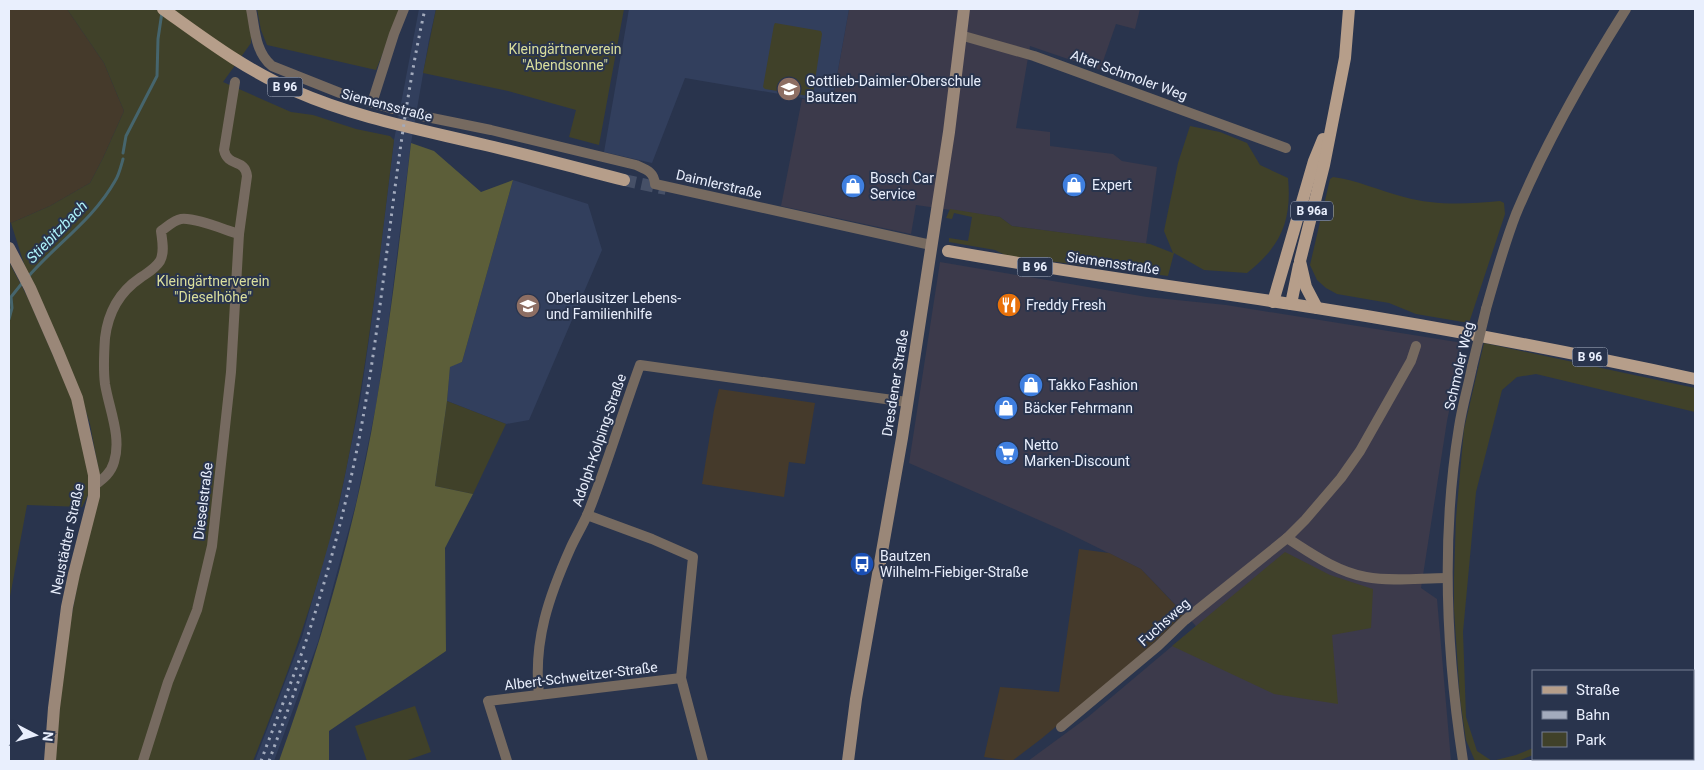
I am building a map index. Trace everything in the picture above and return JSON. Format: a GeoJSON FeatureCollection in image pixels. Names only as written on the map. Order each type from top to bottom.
{"type":"FeatureCollection","features":[{"type":"Feature","properties":{"kind":"main road","name":"Siemensstraße"},"geometry":{"type":"LineString","coordinates":[[163,9],[257,73],[294,91],[330,105],[392,123],[624,180]]}},
{"type":"Feature","properties":{"kind":"main road","name":"Dresdener Straße"},"geometry":{"type":"LineString","coordinates":[[848,761],[856,699],[907,402],[948,132],[964,9]]}},
{"type":"Feature","properties":{"kind":"main road","name":"B 96a"},"geometry":{"type":"LineString","coordinates":[[1291,304],[1324,165],[1345,58],[1349,9]]}},
{"type":"Feature","properties":{"kind":"main road","name":"B 96a"},"geometry":{"type":"LineString","coordinates":[[1273,302],[1314,160],[1334,112]]}},
{"type":"Feature","properties":{"kind":"main road","name":"Neustädter Straße"},"geometry":{"type":"LineString","coordinates":[[9,248],[29,286],[77,398],[92,461],[95,485],[67,608],[54,708],[50,761]]}},
{"type":"Feature","properties":{"kind":"main road","name":"Siemensstraße"},"geometry":{"type":"LineString","coordinates":[[948,251],[1046,268],[1273,302]]}},
{"type":"Feature","properties":{"kind":"main road","name":"B 96a"},"geometry":{"type":"LineString","coordinates":[[1300,261],[1306,287],[1317,308]]}},
{"type":"Feature","properties":{"kind":"main road","name":"B 96"},"geometry":{"type":"LineString","coordinates":[[1273,302],[1467,333],[1695,380]]}},
{"type":"Feature","properties":{"kind":"street"},"geometry":{"type":"LineString","coordinates":[[251,9],[260,52],[264,60],[272,66],[317,85],[393,109]]}},
{"type":"Feature","properties":{"kind":"street"},"geometry":{"type":"LineString","coordinates":[[372,103],[404,9]]}},
{"type":"Feature","properties":{"kind":"street","name":"Schmoler Weg"},"geometry":{"type":"LineString","coordinates":[[1463,761],[1454,702],[1447,578],[1454,468],[1459,427],[1472,367],[1502,253],[1526,192],[1569,103],[1626,9]]}},
{"type":"Feature","properties":{"kind":"street","name":"Alter Schmoler Weg"},"geometry":{"type":"LineString","coordinates":[[960,35],[1034,56],[1286,148]]}},
{"type":"Feature","properties":{"kind":"street","name":"Dieselstraße"},"geometry":{"type":"LineString","coordinates":[[143,761],[168,682],[197,610],[212,546],[231,372],[239,234],[246,176],[246,169],[242,165],[230,161],[226,157],[224,150],[235,82]]}},
{"type":"Feature","properties":{"kind":"street","name":"Daimlerstraße"},"geometry":{"type":"LineString","coordinates":[[422,116],[491,130],[636,165],[651,172],[655,184],[931,245]]}},
{"type":"Feature","properties":{"kind":"street"},"geometry":{"type":"LineString","coordinates":[[95,485],[105,478],[115,462],[114,422],[105,384],[104,355],[107,324],[114,305],[125,290],[152,270],[161,260],[163,246],[161,231],[176,221],[182,219],[191,220],[239,234]]}},
{"type":"Feature","properties":{"kind":"street","name":"Fuchsweg"},"geometry":{"type":"LineString","coordinates":[[1062,727],[1186,620],[1287,538],[1330,493],[1360,450],[1411,361],[1416,346]]}},
{"type":"Feature","properties":{"kind":"street","name":"Adolph-Kolping-Straße"},"geometry":{"type":"LineString","coordinates":[[539,695],[537,659],[540,633],[571,547],[587,515],[640,365],[907,402]]}},
{"type":"Feature","properties":{"kind":"street"},"geometry":{"type":"LineString","coordinates":[[587,515],[652,539],[693,557],[680,678],[704,761]]}},
{"type":"Feature","properties":{"kind":"street"},"geometry":{"type":"LineString","coordinates":[[1287,538],[1321,560],[1340,569],[1366,577],[1447,578]]}},
{"type":"Feature","properties":{"kind":"street","name":"Albert-Schweitzer-Straße"},"geometry":{"type":"LineString","coordinates":[[507,761],[488,701],[680,678]]}},
{"type":"Feature","properties":{"kind":"shaded area"},"geometry":{"type":"Polygon","coordinates":[[[9,9],[67,9],[104,63],[124,111],[90,183],[50,206],[11,223],[9,221],[9,9]]]}},
{"type":"Feature","properties":{"kind":"shaded area"},"geometry":{"type":"Polygon","coordinates":[[[419,9],[436,9],[411,143],[376,406],[356,503],[318,642],[274,761],[255,761],[302,637],[339,504],[360,401],[394,140],[419,9]]]}},
{"type":"Feature","properties":{"kind":"shaded area","name":"Gottlieb-Daimler-Oberschule Bautzen"},"geometry":{"type":"Polygon","coordinates":[[[629,9],[849,9],[832,103],[685,78],[652,163],[604,152],[629,9]]]}},
{"type":"Feature","properties":{"kind":"shaded area"},"geometry":{"type":"Polygon","coordinates":[[[849,9],[1140,9],[1135,29],[1116,24],[1100,70],[1030,46],[1016,128],[1050,132],[1050,146],[1113,154],[1122,161],[1157,167],[1146,244],[1012,226],[1000,217],[916,205],[911,234],[781,206],[802,99],[832,103],[849,9]]]}},
{"type":"Feature","properties":{"kind":"shaded area","name":"Oberlausitzer Lebens- und Familienhilfe"},"geometry":{"type":"Polygon","coordinates":[[[513,180],[588,204],[602,250],[529,420],[506,424],[447,401],[450,366],[462,362],[513,180]]]}},
{"type":"Feature","properties":{"kind":"shaded area"},"geometry":{"type":"Polygon","coordinates":[[[940,262],[1147,297],[1226,305],[1463,343],[1447,421],[1421,588],[1437,599],[1451,761],[1028,761],[1088,717],[1196,626],[1141,569],[1064,531],[909,463],[940,262]]]}},
{"type":"Feature","properties":{"kind":"shaded area"},"geometry":{"type":"Polygon","coordinates":[[[719,389],[815,403],[805,464],[789,462],[784,497],[702,484],[719,389]]]}},
{"type":"Feature","properties":{"kind":"shaded area"},"geometry":{"type":"Polygon","coordinates":[[[1079,549],[1109,553],[1141,569],[1184,614],[1136,660],[1012,761],[984,757],[1000,687],[1059,692],[1079,549]]]}},
{"type":"Feature","properties":{"kind":"green space","name":"Kleingärtnerverein \"Dieselhöhe\""},"geometry":{"type":"Polygon","coordinates":[[[67,9],[247,9],[251,22],[251,43],[223,82],[291,112],[313,115],[356,129],[390,136],[394,140],[364,368],[339,503],[331,536],[301,634],[253,761],[55,761],[70,624],[99,472],[90,424],[81,396],[26,270],[11,223],[50,206],[90,183],[124,111],[104,63],[67,9]]]}},
{"type":"Feature","properties":{"kind":"green space"},"geometry":{"type":"Polygon","coordinates":[[[257,9],[401,9],[376,70],[267,45],[261,30],[257,9]]]}},
{"type":"Feature","properties":{"kind":"green space","name":"Kleingärtnerverein \"Abendsonne\""},"geometry":{"type":"Polygon","coordinates":[[[436,9],[624,9],[599,145],[569,137],[576,110],[508,91],[423,73],[436,9]]]}},
{"type":"Feature","properties":{"kind":"green space"},"geometry":{"type":"Polygon","coordinates":[[[775,23],[821,31],[813,94],[809,96],[765,89],[763,87],[775,23]]]}},
{"type":"Feature","properties":{"kind":"green space"},"geometry":{"type":"Polygon","coordinates":[[[1190,126],[1220,132],[1247,143],[1260,165],[1288,178],[1288,207],[1282,232],[1268,253],[1247,273],[1204,270],[1174,253],[1168,276],[1007,256],[995,250],[949,242],[949,238],[968,241],[972,217],[954,213],[952,219],[946,218],[950,209],[1000,217],[1012,226],[1150,244],[1173,253],[1164,231],[1178,163],[1190,126]]]}},
{"type":"Feature","properties":{"kind":"green space"},"geometry":{"type":"Polygon","coordinates":[[[411,143],[434,151],[481,192],[513,180],[462,362],[450,367],[435,486],[473,494],[445,548],[446,651],[329,731],[329,761],[279,761],[309,674],[335,585],[368,450],[386,340],[411,143]]]}},
{"type":"Feature","properties":{"kind":"green space"},"geometry":{"type":"Polygon","coordinates":[[[1333,177],[1428,202],[1500,201],[1504,203],[1505,214],[1469,323],[1416,314],[1389,303],[1337,294],[1317,280],[1310,265],[1330,179],[1333,177]]]}},
{"type":"Feature","properties":{"kind":"green space"},"geometry":{"type":"Polygon","coordinates":[[[9,262],[28,298],[73,401],[89,463],[88,495],[82,507],[27,505],[9,602],[9,262]]]}},
{"type":"Feature","properties":{"kind":"green space"},"geometry":{"type":"Polygon","coordinates":[[[1484,343],[1695,388],[1695,412],[1536,374],[1517,377],[1502,390],[1476,492],[1463,632],[1466,717],[1477,751],[1492,761],[1475,761],[1466,740],[1460,699],[1454,609],[1454,577],[1456,518],[1464,429],[1484,343]]]}},
{"type":"Feature","properties":{"kind":"green space"},"geometry":{"type":"Polygon","coordinates":[[[447,401],[506,424],[473,494],[435,486],[447,401]]]}},
{"type":"Feature","properties":{"kind":"green space"},"geometry":{"type":"Polygon","coordinates":[[[1285,552],[1330,575],[1373,589],[1371,628],[1332,635],[1338,704],[1274,694],[1172,646],[1285,552]]]}},
{"type":"Feature","properties":{"kind":"green space"},"geometry":{"type":"Polygon","coordinates":[[[415,706],[431,752],[405,761],[367,761],[355,726],[415,706]]]}},
{"type":"Feature","properties":{"kind":"green space"},"geometry":{"type":"Polygon","coordinates":[[[1532,748],[1532,755],[1518,761],[1492,761],[1532,748]]]}},
{"type":"Feature","properties":{"kind":"waterway","name":"Stiebitzbach"},"geometry":{"type":"LineString","coordinates":[[123,153],[126,136],[157,76],[158,39],[162,12]]}},
{"type":"Feature","properties":{"kind":"waterway","name":"Stiebitzbach"},"geometry":{"type":"LineString","coordinates":[[27,278],[96,208],[116,179],[123,159]]}},
{"type":"Feature","properties":{"kind":"waterway","name":"Stiebitzbach"},"geometry":{"type":"LineString","coordinates":[[9,319],[12,308],[11,297],[23,282]]}},
{"type":"Feature","properties":{"kind":"tunnel"},"geometry":{"type":"LineString","coordinates":[[393,109],[422,116]]}},
{"type":"Feature","properties":{"kind":"tunnel"},"geometry":{"type":"LineString","coordinates":[[624,180],[666,189]]}},
{"type":"Feature","properties":{"kind":"railway"},"geometry":{"type":"LineString","coordinates":[[261,761],[302,653],[316,609],[341,520],[355,460],[374,351],[399,155],[425,9]]}},
{"type":"Feature","properties":{"kind":"railway"},"geometry":{"type":"LineString","coordinates":[[269,761],[307,658]]}},
{"type":"Feature","properties":{"kind":"place","name":"Gottlieb-Daimler-Oberschule Bautzen"},"geometry":{"type":"Point","coordinates":[789,89]}},
{"type":"Feature","properties":{"kind":"place","name":"Expert"},"geometry":{"type":"Point","coordinates":[1074,185]}},
{"type":"Feature","properties":{"kind":"place","name":"Bosch Car Service"},"geometry":{"type":"Point","coordinates":[853,186]}},
{"type":"Feature","properties":{"kind":"place","name":"Freddy Fresh"},"geometry":{"type":"Point","coordinates":[1009,305]}},
{"type":"Feature","properties":{"kind":"place","name":"Oberlausitzer Lebens- und Familienhilfe"},"geometry":{"type":"Point","coordinates":[528,306]}},
{"type":"Feature","properties":{"kind":"place","name":"Takko Fashion"},"geometry":{"type":"Point","coordinates":[1031,385]}},
{"type":"Feature","properties":{"kind":"place","name":"Bäcker Fehrmann"},"geometry":{"type":"Point","coordinates":[1006,408]}},
{"type":"Feature","properties":{"kind":"place","name":"Netto Marken-Discount"},"geometry":{"type":"Point","coordinates":[1007,453]}},
{"type":"Feature","properties":{"kind":"place","name":"Bautzen Wilhelm-Fiebiger-Straße"},"geometry":{"type":"Point","coordinates":[862,564]}}]}
